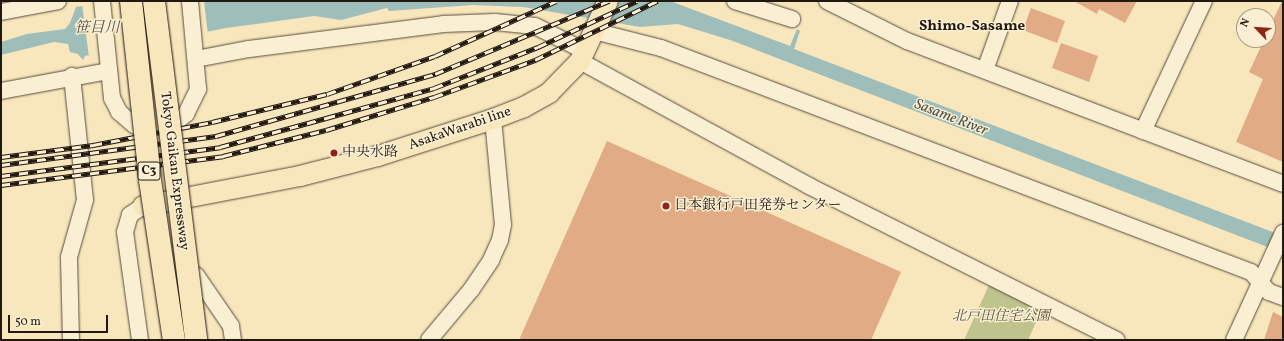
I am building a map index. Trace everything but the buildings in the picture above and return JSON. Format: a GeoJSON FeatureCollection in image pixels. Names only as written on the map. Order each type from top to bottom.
{"type":"FeatureCollection","features":[{"type":"Feature","properties":{"kind":"highway","name":"Tokyo Gaikan Expressway"},"geometry":{"type":"LineString","coordinates":[[132,1],[150,180],[174,340]]}},
{"type":"Feature","properties":{"kind":"highway","name":"Tokyo Gaikan Expressway"},"geometry":{"type":"LineString","coordinates":[[154,1],[196,340]]}},
{"type":"Feature","properties":{"kind":"highway"},"geometry":{"type":"LineString","coordinates":[[150,180],[162,340]]}},
{"type":"Feature","properties":{"kind":"main road","name":"AsakaWarabi line"},"geometry":{"type":"LineString","coordinates":[[143,206],[300,176],[378,156],[493,119],[549,93],[583,56],[608,1]]}},
{"type":"Feature","properties":{"kind":"street"},"geometry":{"type":"LineString","coordinates":[[1,12],[58,1]]}},
{"type":"Feature","properties":{"kind":"street"},"geometry":{"type":"LineString","coordinates":[[102,1],[112,98],[118,112],[134,126]]}},
{"type":"Feature","properties":{"kind":"street"},"geometry":{"type":"LineString","coordinates":[[176,122],[186,114],[198,89],[196,53],[190,1]]}},
{"type":"Feature","properties":{"kind":"street"},"geometry":{"type":"LineString","coordinates":[[736,1],[792,20]]}},
{"type":"Feature","properties":{"kind":"street"},"geometry":{"type":"LineString","coordinates":[[827,1],[907,41],[1283,184]]}},
{"type":"Feature","properties":{"kind":"street"},"geometry":{"type":"LineString","coordinates":[[986,70],[1010,1]]}},
{"type":"Feature","properties":{"kind":"street"},"geometry":{"type":"LineString","coordinates":[[1143,131],[1204,1]]}},
{"type":"Feature","properties":{"kind":"street"},"geometry":{"type":"LineString","coordinates":[[196,53],[249,49],[443,24],[495,22],[535,26],[583,56],[809,186],[1117,340]]}},
{"type":"Feature","properties":{"kind":"street"},"geometry":{"type":"LineString","coordinates":[[596,26],[676,54],[1251,272],[1264,278],[1269,292],[1283,297]]}},
{"type":"Feature","properties":{"kind":"street"},"geometry":{"type":"LineString","coordinates":[[1,91],[72,76],[108,65]]}},
{"type":"Feature","properties":{"kind":"street"},"geometry":{"type":"LineString","coordinates":[[71,340],[70,257],[85,200],[72,76]]}},
{"type":"Feature","properties":{"kind":"street"},"geometry":{"type":"LineString","coordinates":[[428,340],[471,290],[491,260],[500,240],[503,225],[493,119]]}},
{"type":"Feature","properties":{"kind":"street"},"geometry":{"type":"LineString","coordinates":[[140,340],[126,232],[130,216],[143,206]]}},
{"type":"Feature","properties":{"kind":"street"},"geometry":{"type":"LineString","coordinates":[[1234,340],[1264,278],[1283,233]]}},
{"type":"Feature","properties":{"kind":"street"},"geometry":{"type":"LineString","coordinates":[[196,275],[231,326],[233,340]]}},
{"type":"Feature","properties":{"kind":"green space","name":"北戸田住宅公園"},"geometry":{"type":"Polygon","coordinates":[[[989,285],[1042,309],[1028,340],[964,340],[989,285]]]}},
{"type":"Feature","properties":{"kind":"water","name":"笹目川"},"geometry":{"type":"Polygon","coordinates":[[[118,1],[670,1],[790,46],[797,29],[800,31],[794,49],[1283,236],[1283,253],[733,41],[678,24],[640,27],[523,7],[473,5],[389,11],[387,8],[341,20],[314,16],[226,28],[85,56],[83,60],[78,54],[70,52],[68,44],[54,42],[1,55],[1,42],[27,34],[65,29],[70,23],[76,7],[118,1]]]}},
{"type":"Feature","properties":{"kind":"pier"},"geometry":{"type":"Polygon","coordinates":[[[103,1],[204,1],[208,35],[89,57],[82,4],[103,1]]]}},
{"type":"Feature","properties":{"kind":"railway"},"geometry":{"type":"LineString","coordinates":[[1,157],[93,145],[212,122],[327,94],[435,56],[556,1]]}},
{"type":"Feature","properties":{"kind":"railway"},"geometry":{"type":"LineString","coordinates":[[1,165],[216,136],[435,74],[609,1]]}},
{"type":"Feature","properties":{"kind":"railway"},"geometry":{"type":"LineString","coordinates":[[1,176],[220,147],[326,118],[434,88],[538,47],[637,1]]}},
{"type":"Feature","properties":{"kind":"railway"},"geometry":{"type":"LineString","coordinates":[[1,185],[223,156],[326,130],[434,97],[535,60],[657,1]]}},
{"type":"Feature","properties":{"kind":"place","name":"中央水路"},"geometry":{"type":"Point","coordinates":[334,153]}},
{"type":"Feature","properties":{"kind":"place","name":"日本銀行戸田発券センター"},"geometry":{"type":"Point","coordinates":[666,206]}},
{"type":"Feature","properties":{"kind":"district","name":"Shimo-Sasame"},"geometry":{"type":"Point","coordinates":[972,27]}},
{"type":"Feature","properties":{"kind":"water label","name":"Sasame River"},"geometry":{"type":"Point","coordinates":[951,118]}}]}
